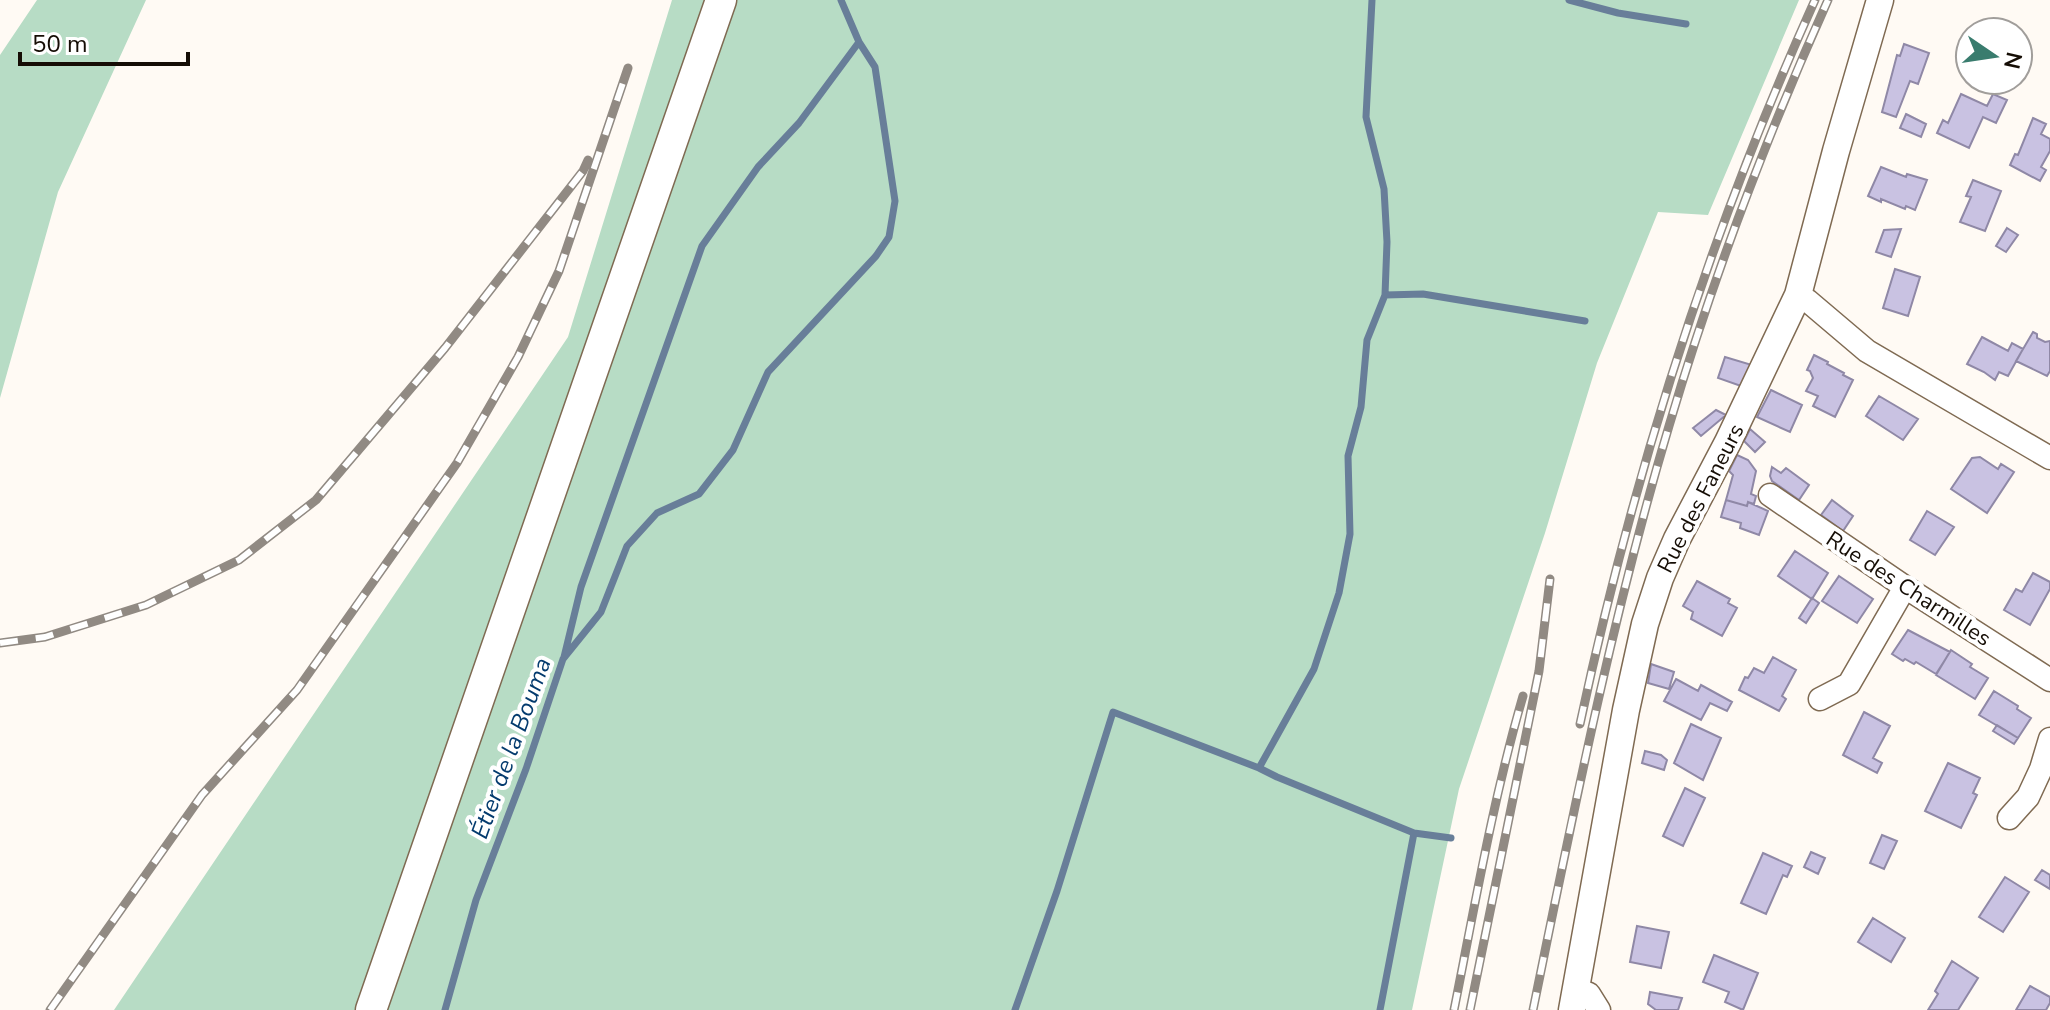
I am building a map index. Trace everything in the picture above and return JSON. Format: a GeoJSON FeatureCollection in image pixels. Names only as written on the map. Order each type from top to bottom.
{"type":"FeatureCollection","features":[{"type":"Feature","properties":{"kind":"main road"},"geometry":{"type":"LineString","coordinates":[[371,1010],[721,0]]}},
{"type":"Feature","properties":{"kind":"street","name":"Rue des Faneurs"},"geometry":{"type":"LineString","coordinates":[[1574,1000],[1626,710],[1649,613],[1677,539],[1728,442],[1798,295],[1880,0]]}},
{"type":"Feature","properties":{"kind":"street"},"geometry":{"type":"LineString","coordinates":[[1798,295],[1867,351],[2050,458]]}},
{"type":"Feature","properties":{"kind":"street","name":"Rue des Charmilles"},"geometry":{"type":"LineString","coordinates":[[1770,495],[2050,680]]}},
{"type":"Feature","properties":{"kind":"street"},"geometry":{"type":"LineString","coordinates":[[1820,699],[1849,684],[1905,587]]}},
{"type":"Feature","properties":{"kind":"street"},"geometry":{"type":"LineString","coordinates":[[2009,818],[2028,797],[2050,739]]}},
{"type":"Feature","properties":{"kind":"street"},"geometry":{"type":"LineString","coordinates":[[1574,1000],[1589,994],[1599,1010]]}},
{"type":"Feature","properties":{"kind":"green space"},"geometry":{"type":"Polygon","coordinates":[[[37,0],[146,0],[58,192],[0,398],[0,55],[37,0]]]}},
{"type":"Feature","properties":{"kind":"green space"},"geometry":{"type":"Polygon","coordinates":[[[672,0],[1799,0],[1708,215],[1658,212],[1597,363],[1545,533],[1459,789],[1412,1010],[114,1010],[568,337],[672,0]]]}},
{"type":"Feature","properties":{"kind":"building"},"geometry":{"type":"Polygon","coordinates":[[[1904,44],[1929,53],[1918,84],[1910,81],[1896,117],[1882,112],[1897,55],[1900,56],[1904,44]]]}},
{"type":"Feature","properties":{"kind":"building"},"geometry":{"type":"Polygon","coordinates":[[[1960,96],[1987,106],[1992,96],[2007,100],[1996,123],[1983,117],[1969,148],[1937,133],[1943,120],[1948,123],[1960,96]]]}},
{"type":"Feature","properties":{"kind":"building"},"geometry":{"type":"Polygon","coordinates":[[[1906,114],[1926,124],[1921,137],[1900,128],[1906,114]]]}},
{"type":"Feature","properties":{"kind":"building"},"geometry":{"type":"Polygon","coordinates":[[[2033,118],[2046,124],[2041,134],[2050,139],[2050,151],[2041,167],[2046,170],[2040,181],[2010,165],[2015,154],[2018,155],[2033,118]]]}},
{"type":"Feature","properties":{"kind":"building"},"geometry":{"type":"Polygon","coordinates":[[[1881,167],[1906,177],[1907,174],[1927,180],[1915,210],[1868,196],[1881,167]]]}},
{"type":"Feature","properties":{"kind":"building"},"geometry":{"type":"Polygon","coordinates":[[[1973,180],[2001,191],[1985,231],[1960,222],[1971,197],[1966,196],[1973,180]]]}},
{"type":"Feature","properties":{"kind":"building"},"geometry":{"type":"Polygon","coordinates":[[[2007,228],[2018,235],[2006,252],[1996,246],[2007,228]]]}},
{"type":"Feature","properties":{"kind":"building"},"geometry":{"type":"Polygon","coordinates":[[[1901,229],[1891,257],[1876,252],[1884,230],[1901,229]]]}},
{"type":"Feature","properties":{"kind":"building"},"geometry":{"type":"Polygon","coordinates":[[[1895,269],[1920,277],[1908,316],[1883,308],[1895,269]]]}},
{"type":"Feature","properties":{"kind":"building"},"geometry":{"type":"Polygon","coordinates":[[[2033,332],[2037,338],[2050,341],[2050,371],[2047,376],[2016,361],[2033,332]]]}},
{"type":"Feature","properties":{"kind":"building"},"geometry":{"type":"Polygon","coordinates":[[[1982,337],[2008,351],[2012,343],[2023,349],[2008,376],[1999,372],[1995,380],[1967,364],[1982,337]]]}},
{"type":"Feature","properties":{"kind":"building"},"geometry":{"type":"Polygon","coordinates":[[[1814,355],[1853,380],[1835,417],[1813,406],[1818,396],[1806,391],[1813,378],[1807,370],[1814,355]]]}},
{"type":"Feature","properties":{"kind":"building"},"geometry":{"type":"Polygon","coordinates":[[[1725,357],[1752,365],[1741,386],[1718,378],[1725,357]]]}},
{"type":"Feature","properties":{"kind":"building"},"geometry":{"type":"Polygon","coordinates":[[[1771,390],[1802,405],[1790,432],[1757,417],[1771,390]]]}},
{"type":"Feature","properties":{"kind":"building"},"geometry":{"type":"Polygon","coordinates":[[[1879,396],[1918,419],[1903,440],[1866,416],[1879,396]]]}},
{"type":"Feature","properties":{"kind":"building"},"geometry":{"type":"Polygon","coordinates":[[[1716,410],[1726,415],[1701,436],[1693,428],[1716,410]]]}},
{"type":"Feature","properties":{"kind":"building"},"geometry":{"type":"Polygon","coordinates":[[[1750,429],[1765,442],[1755,452],[1744,441],[1750,429]]]}},
{"type":"Feature","properties":{"kind":"building"},"geometry":{"type":"Polygon","coordinates":[[[1737,455],[1748,460],[1756,471],[1751,494],[1756,496],[1754,504],[1748,502],[1747,506],[1726,500],[1733,475],[1729,471],[1737,455]]]}},
{"type":"Feature","properties":{"kind":"building"},"geometry":{"type":"Polygon","coordinates":[[[1980,457],[1998,469],[2001,464],[2014,472],[1987,513],[1951,489],[1972,458],[1980,457]]]}},
{"type":"Feature","properties":{"kind":"building"},"geometry":{"type":"Polygon","coordinates":[[[1772,467],[1781,473],[1786,468],[1809,485],[1799,500],[1772,481],[1772,467]]]}},
{"type":"Feature","properties":{"kind":"building"},"geometry":{"type":"Polygon","coordinates":[[[1726,500],[1747,506],[1748,502],[1768,511],[1759,535],[1740,528],[1741,523],[1721,517],[1726,500]]]}},
{"type":"Feature","properties":{"kind":"building"},"geometry":{"type":"Polygon","coordinates":[[[1832,500],[1853,516],[1843,531],[1821,515],[1832,500]]]}},
{"type":"Feature","properties":{"kind":"building"},"geometry":{"type":"Polygon","coordinates":[[[1927,511],[1954,527],[1935,555],[1910,540],[1927,511]]]}},
{"type":"Feature","properties":{"kind":"building"},"geometry":{"type":"Polygon","coordinates":[[[1795,551],[1828,573],[1812,599],[1778,576],[1795,551]]]}},
{"type":"Feature","properties":{"kind":"building"},"geometry":{"type":"Polygon","coordinates":[[[2033,573],[2050,582],[2050,589],[2030,625],[2004,610],[2016,589],[2022,592],[2033,573]]]}},
{"type":"Feature","properties":{"kind":"building"},"geometry":{"type":"Polygon","coordinates":[[[1839,576],[1873,599],[1857,623],[1822,601],[1839,576]]]}},
{"type":"Feature","properties":{"kind":"building"},"geometry":{"type":"Polygon","coordinates":[[[1697,581],[1730,599],[1728,603],[1737,608],[1722,636],[1691,619],[1693,612],[1683,606],[1697,581]]]}},
{"type":"Feature","properties":{"kind":"building"},"geometry":{"type":"Polygon","coordinates":[[[1812,598],[1819,603],[1806,623],[1799,618],[1812,598]]]}},
{"type":"Feature","properties":{"kind":"building"},"geometry":{"type":"Polygon","coordinates":[[[1908,630],[1950,652],[1936,674],[1916,662],[1903,661],[1892,654],[1908,630]]]}},
{"type":"Feature","properties":{"kind":"building"},"geometry":{"type":"Polygon","coordinates":[[[1951,650],[1988,678],[1975,699],[1936,675],[1951,650]]]}},
{"type":"Feature","properties":{"kind":"building"},"geometry":{"type":"Polygon","coordinates":[[[1773,657],[1796,670],[1782,696],[1786,699],[1779,711],[1739,690],[1754,668],[1764,673],[1773,657]]]}},
{"type":"Feature","properties":{"kind":"building"},"geometry":{"type":"Polygon","coordinates":[[[1651,664],[1674,672],[1669,689],[1648,683],[1651,664]]]}},
{"type":"Feature","properties":{"kind":"building"},"geometry":{"type":"Polygon","coordinates":[[[1676,679],[1698,691],[1701,685],[1732,702],[1727,711],[1710,703],[1701,720],[1664,701],[1676,679]]]}},
{"type":"Feature","properties":{"kind":"building"},"geometry":{"type":"Polygon","coordinates":[[[1994,691],[2031,718],[2018,738],[1979,715],[1994,691]]]}},
{"type":"Feature","properties":{"kind":"building"},"geometry":{"type":"Polygon","coordinates":[[[1864,712],[1890,726],[1873,758],[1882,763],[1877,773],[1843,755],[1864,712]]]}},
{"type":"Feature","properties":{"kind":"building"},"geometry":{"type":"Polygon","coordinates":[[[1691,724],[1721,738],[1703,780],[1674,763],[1691,724]]]}},
{"type":"Feature","properties":{"kind":"building"},"geometry":{"type":"Polygon","coordinates":[[[1997,725],[2018,738],[2014,744],[1993,731],[1997,725]]]}},
{"type":"Feature","properties":{"kind":"building"},"geometry":{"type":"Polygon","coordinates":[[[1645,751],[1667,760],[1664,770],[1642,763],[1645,751]]]}},
{"type":"Feature","properties":{"kind":"building"},"geometry":{"type":"Polygon","coordinates":[[[1948,763],[1980,778],[1973,793],[1977,795],[1961,828],[1925,811],[1948,763]]]}},
{"type":"Feature","properties":{"kind":"building"},"geometry":{"type":"Polygon","coordinates":[[[1685,788],[1705,798],[1683,846],[1663,836],[1685,788]]]}},
{"type":"Feature","properties":{"kind":"building"},"geometry":{"type":"Polygon","coordinates":[[[1882,835],[1897,841],[1884,869],[1870,863],[1882,835]]]}},
{"type":"Feature","properties":{"kind":"building"},"geometry":{"type":"Polygon","coordinates":[[[1811,852],[1825,858],[1818,874],[1804,867],[1811,852]]]}},
{"type":"Feature","properties":{"kind":"building"},"geometry":{"type":"Polygon","coordinates":[[[1763,853],[1792,866],[1787,877],[1783,875],[1766,914],[1741,903],[1763,853]]]}},
{"type":"Feature","properties":{"kind":"building"},"geometry":{"type":"Polygon","coordinates":[[[2042,870],[2050,875],[2050,889],[2035,880],[2042,870]]]}},
{"type":"Feature","properties":{"kind":"building"},"geometry":{"type":"Polygon","coordinates":[[[2005,877],[2029,892],[2003,932],[1979,917],[2005,877]]]}},
{"type":"Feature","properties":{"kind":"building"},"geometry":{"type":"Polygon","coordinates":[[[1873,918],[1905,938],[1891,962],[1858,942],[1873,918]]]}},
{"type":"Feature","properties":{"kind":"building"},"geometry":{"type":"Polygon","coordinates":[[[1637,926],[1669,932],[1661,968],[1630,962],[1637,926]]]}},
{"type":"Feature","properties":{"kind":"building"},"geometry":{"type":"Polygon","coordinates":[[[1714,955],[1758,973],[1743,1010],[1725,1002],[1729,992],[1703,982],[1714,955]]]}},
{"type":"Feature","properties":{"kind":"building"},"geometry":{"type":"Polygon","coordinates":[[[1952,961],[1978,978],[1958,1010],[1928,1010],[1938,994],[1935,991],[1952,961]]]}},
{"type":"Feature","properties":{"kind":"building"},"geometry":{"type":"Polygon","coordinates":[[[2030,986],[2050,997],[2046,1010],[2016,1010],[2030,986]]]}},
{"type":"Feature","properties":{"kind":"building"},"geometry":{"type":"Polygon","coordinates":[[[1650,992],[1682,998],[1678,1010],[1656,1010],[1648,1004],[1650,992]]]}},
{"type":"Feature","properties":{"kind":"waterway","name":"Étier de la Bouma"},"geometry":{"type":"LineString","coordinates":[[445,1010],[476,900],[526,769],[563,659],[601,612],[627,546],[657,513],[699,494],[733,450],[768,372],[876,256],[889,237],[895,201],[875,67],[859,42],[841,0]]}},
{"type":"Feature","properties":{"kind":"waterway"},"geometry":{"type":"LineString","coordinates":[[1259,768],[1314,669],[1339,593],[1350,534],[1348,456],[1361,407],[1367,340],[1385,295],[1387,242],[1384,189],[1366,117],[1372,0]]}},
{"type":"Feature","properties":{"kind":"waterway"},"geometry":{"type":"LineString","coordinates":[[1569,0],[1618,13],[1686,24]]}},
{"type":"Feature","properties":{"kind":"waterway"},"geometry":{"type":"LineString","coordinates":[[564,657],[581,587],[702,246],[758,167],[799,123],[859,42]]}},
{"type":"Feature","properties":{"kind":"waterway"},"geometry":{"type":"LineString","coordinates":[[1385,295],[1423,294],[1585,321]]}},
{"type":"Feature","properties":{"kind":"waterway"},"geometry":{"type":"LineString","coordinates":[[1015,1010],[1057,891],[1113,712],[1259,768],[1414,833],[1451,838]]}},
{"type":"Feature","properties":{"kind":"waterway"},"geometry":{"type":"LineString","coordinates":[[1380,1010],[1414,833]]}},
{"type":"Feature","properties":{"kind":"railway"},"geometry":{"type":"LineString","coordinates":[[1580,724],[1624,538],[1678,356],[1741,176],[1815,0]]}},
{"type":"Feature","properties":{"kind":"railway"},"geometry":{"type":"LineString","coordinates":[[1533,1010],[1611,643],[1669,426],[1741,210],[1828,0]]}},
{"type":"Feature","properties":{"kind":"railway"},"geometry":{"type":"LineString","coordinates":[[50,1010],[202,795],[297,690],[457,463],[518,357],[559,271],[628,68]]}},
{"type":"Feature","properties":{"kind":"railway"},"geometry":{"type":"LineString","coordinates":[[0,643],[45,637],[146,605],[239,560],[316,500],[445,348],[583,171],[588,160]]}},
{"type":"Feature","properties":{"kind":"railway"},"geometry":{"type":"LineString","coordinates":[[1470,1010],[1539,671],[1550,579]]}},
{"type":"Feature","properties":{"kind":"railway"},"geometry":{"type":"LineString","coordinates":[[1454,1010],[1494,813],[1523,696]]}}]}
